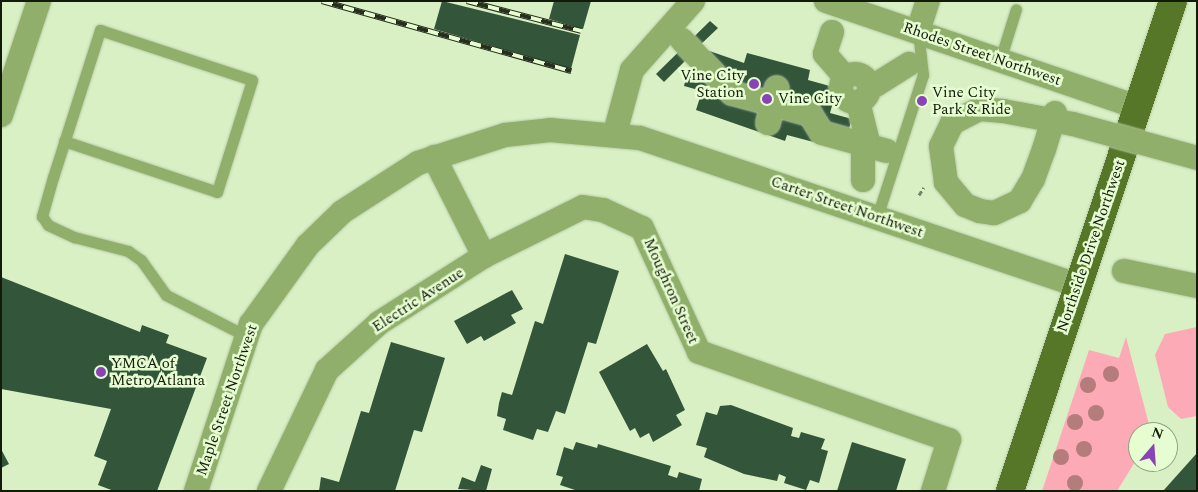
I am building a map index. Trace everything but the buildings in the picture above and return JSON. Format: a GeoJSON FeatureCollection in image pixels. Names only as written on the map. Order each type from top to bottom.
{"type":"FeatureCollection","features":[{"type":"Feature","properties":{"kind":"main road","name":"Northside Drive Northwest"},"geometry":{"type":"LineString","coordinates":[[1010,491],[1173,1]]}},
{"type":"Feature","properties":{"kind":"street"},"geometry":{"type":"LineString","coordinates":[[1,115],[39,1]]}},
{"type":"Feature","properties":{"kind":"street"},"geometry":{"type":"LineString","coordinates":[[615,133],[632,70],[693,1]]}},
{"type":"Feature","properties":{"kind":"street","name":"Rhodes Street Northwest"},"geometry":{"type":"LineString","coordinates":[[826,1],[1137,106]]}},
{"type":"Feature","properties":{"kind":"street"},"geometry":{"type":"LineString","coordinates":[[918,31],[928,1]]}},
{"type":"Feature","properties":{"kind":"street"},"geometry":{"type":"LineString","coordinates":[[832,32],[825,54],[853,89],[865,144],[864,180]]}},
{"type":"Feature","properties":{"kind":"street"},"geometry":{"type":"LineString","coordinates":[[682,40],[732,93],[810,114],[853,89],[877,84],[909,64]]}},
{"type":"Feature","properties":{"kind":"street"},"geometry":{"type":"LineString","coordinates":[[1055,113],[1053,120],[1044,149],[1029,190],[1013,205],[994,213],[980,211],[965,205],[946,182],[942,146],[952,123],[980,109],[1003,111],[1047,119],[1056,120],[1197,158]]}},
{"type":"Feature","properties":{"kind":"street"},"geometry":{"type":"LineString","coordinates":[[810,114],[822,133],[887,150]]}},
{"type":"Feature","properties":{"kind":"street","name":"Maple Street Northwest"},"geometry":{"type":"LineString","coordinates":[[196,491],[246,336],[308,245],[342,212],[376,186],[434,157],[505,135],[550,130],[615,133]]}},
{"type":"Feature","properties":{"kind":"street","name":"Carter Street Northwest"},"geometry":{"type":"LineString","coordinates":[[615,133],[877,217],[1078,285]]}},
{"type":"Feature","properties":{"kind":"street"},"geometry":{"type":"LineString","coordinates":[[434,157],[484,256]]}},
{"type":"Feature","properties":{"kind":"street","name":"Moughron Street"},"geometry":{"type":"LineString","coordinates":[[484,256],[583,207],[603,210],[642,228],[699,352],[950,440],[933,491]]}},
{"type":"Feature","properties":{"kind":"street","name":"Electric Avenue"},"geometry":{"type":"LineString","coordinates":[[269,491],[328,370],[379,323],[484,256]]}},
{"type":"Feature","properties":{"kind":"street"},"geometry":{"type":"LineString","coordinates":[[1124,272],[1197,286]]}},
{"type":"Feature","properties":{"kind":"lane"},"geometry":{"type":"LineString","coordinates":[[1000,60],[1016,8]]}},
{"type":"Feature","properties":{"kind":"lane"},"geometry":{"type":"LineString","coordinates":[[64,141],[217,192],[252,80],[100,30],[64,141],[42,216],[48,225],[128,251],[141,260],[166,295],[246,336]]}},
{"type":"Feature","properties":{"kind":"lane"},"geometry":{"type":"LineString","coordinates":[[877,217],[923,75],[918,31]]}},
{"type":"Feature","properties":{"kind":"shaded area"},"geometry":{"type":"Polygon","coordinates":[[[1197,327],[1197,416],[1181,419],[1168,407],[1155,355],[1165,334],[1197,327]]]}},
{"type":"Feature","properties":{"kind":"shaded area"},"geometry":{"type":"Polygon","coordinates":[[[1126,337],[1148,422],[1128,422],[1129,472],[1117,491],[1042,491],[1089,350],[1119,358],[1126,337]]]}},
{"type":"Feature","properties":{"kind":"railway"},"geometry":{"type":"LineString","coordinates":[[322,1],[571,71]]}},
{"type":"Feature","properties":{"kind":"railway"},"geometry":{"type":"LineString","coordinates":[[467,1],[581,31]]}},
{"type":"Feature","properties":{"kind":"place","name":"Vine City Station"},"geometry":{"type":"Point","coordinates":[754,84]}},
{"type":"Feature","properties":{"kind":"place","name":"Vine City"},"geometry":{"type":"Point","coordinates":[767,99]}},
{"type":"Feature","properties":{"kind":"place","name":"Vine City Park & Ride"},"geometry":{"type":"Point","coordinates":[922,101]}},
{"type":"Feature","properties":{"kind":"place","name":"YMCA of Metro Atlanta"},"geometry":{"type":"Point","coordinates":[101,372]}}]}
